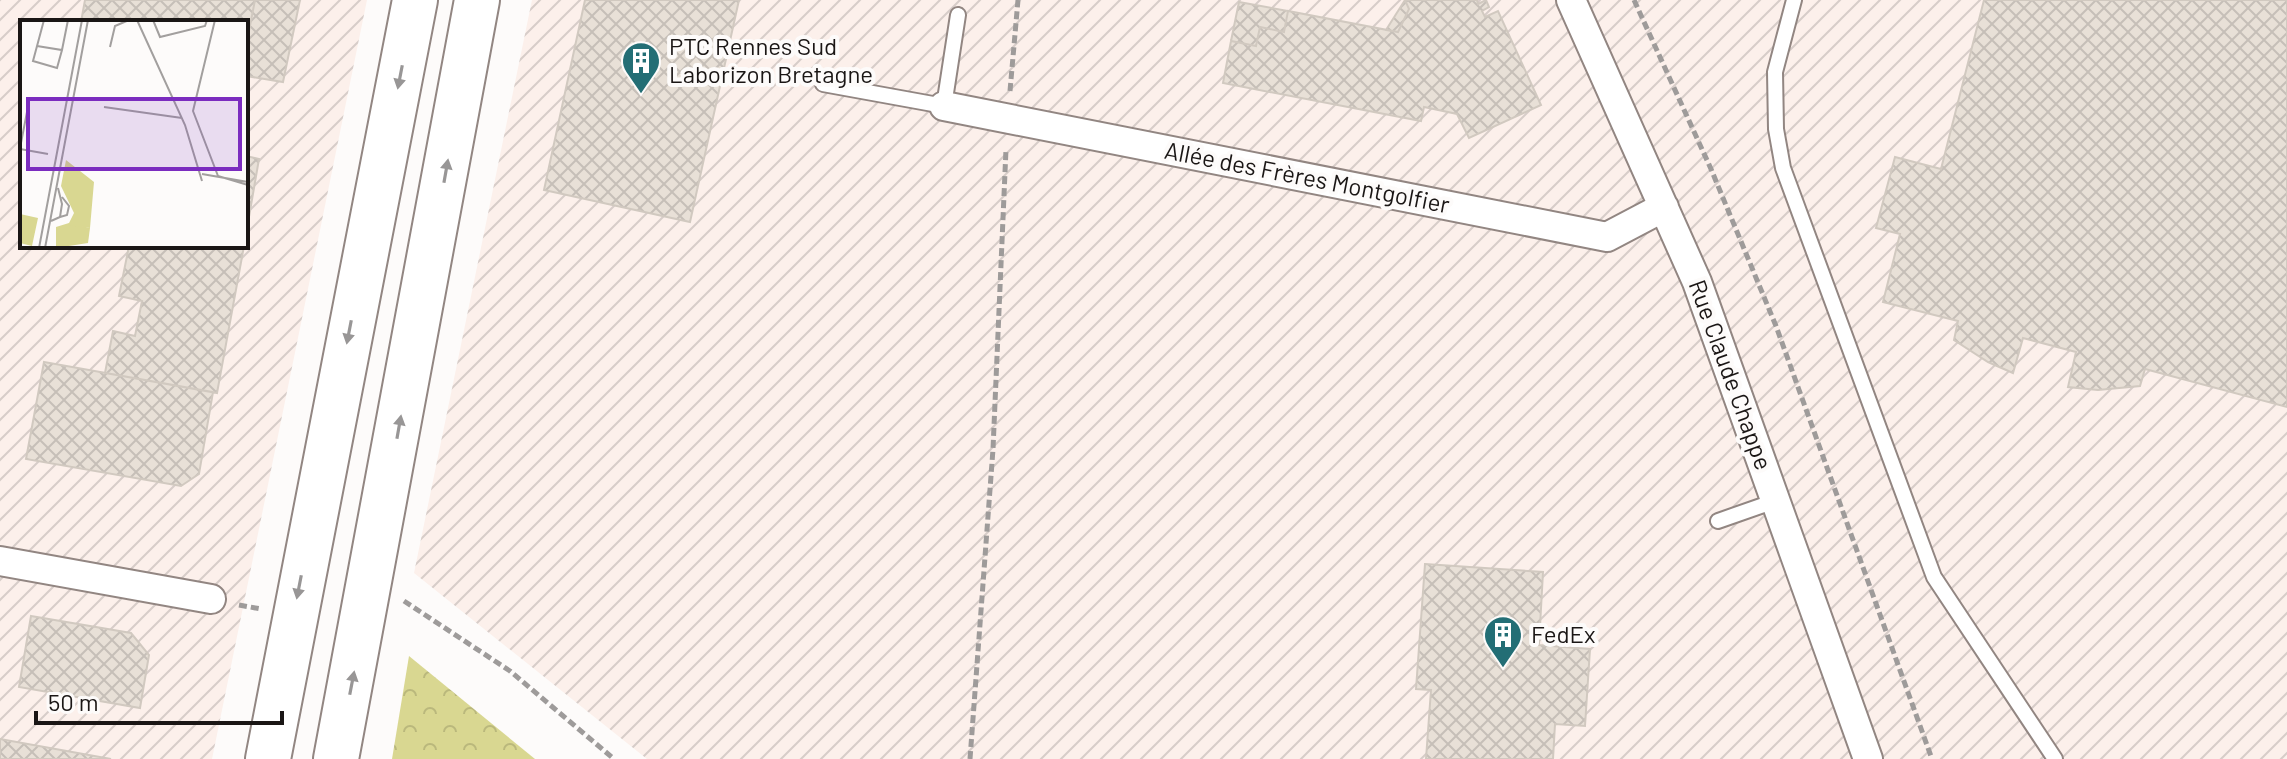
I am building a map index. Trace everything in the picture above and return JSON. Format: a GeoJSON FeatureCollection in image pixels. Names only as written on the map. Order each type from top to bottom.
{"type":"FeatureCollection","features":[{"type":"Feature","properties":{"kind":"main road"},"geometry":{"type":"LineString","coordinates":[[268,759],[293,615],[415,0]]}},
{"type":"Feature","properties":{"kind":"main road"},"geometry":{"type":"LineString","coordinates":[[336,759],[372,580],[477,0]]}},
{"type":"Feature","properties":{"kind":"street","name":"Rue Claude Chappe"},"geometry":{"type":"LineString","coordinates":[[1571,0],[1697,282],[1868,759]]}},
{"type":"Feature","properties":{"kind":"street","name":"Allée des Frères Montgolfier"},"geometry":{"type":"LineString","coordinates":[[944,106],[1607,237],[1664,207]]}},
{"type":"Feature","properties":{"kind":"street"},"geometry":{"type":"LineString","coordinates":[[0,561],[211,599]]}},
{"type":"Feature","properties":{"kind":"lane"},"geometry":{"type":"LineString","coordinates":[[1794,0],[1775,72],[1776,129],[1783,168],[1934,577],[2055,759]]}},
{"type":"Feature","properties":{"kind":"lane"},"geometry":{"type":"LineString","coordinates":[[823,84],[944,106],[958,15]]}},
{"type":"Feature","properties":{"kind":"lane"},"geometry":{"type":"LineString","coordinates":[[1718,521],[1775,501]]}},
{"type":"Feature","properties":{"kind":"path"},"geometry":{"type":"LineString","coordinates":[[970,759],[993,449],[1008,119],[1018,0]]}},
{"type":"Feature","properties":{"kind":"path"},"geometry":{"type":"LineString","coordinates":[[1634,0],[1711,169],[1776,326],[1932,759]]}},
{"type":"Feature","properties":{"kind":"path"},"geometry":{"type":"LineString","coordinates":[[372,580],[510,671],[614,759]]}},
{"type":"Feature","properties":{"kind":"path"},"geometry":{"type":"LineString","coordinates":[[211,599],[293,615]]}},
{"type":"Feature","properties":{"kind":"shaded area"},"geometry":{"type":"Polygon","coordinates":[[[0,0],[367,0],[212,759],[0,759],[0,0]]]}},
{"type":"Feature","properties":{"kind":"shaded area"},"geometry":{"type":"Polygon","coordinates":[[[532,0],[2287,0],[2287,759],[647,759],[414,573],[532,0]]]}},
{"type":"Feature","properties":{"kind":"green space"},"geometry":{"type":"Polygon","coordinates":[[[409,656],[535,759],[392,759],[409,656]]]}},
{"type":"Feature","properties":{"kind":"building"},"geometry":{"type":"Polygon","coordinates":[[[85,0],[255,0],[248,36],[248,20],[81,20],[85,0]]]}},
{"type":"Feature","properties":{"kind":"building"},"geometry":{"type":"Polygon","coordinates":[[[255,0],[300,0],[283,82],[248,76],[248,36],[255,0]]]}},
{"type":"Feature","properties":{"kind":"building","name":"PTC Rennes Sud Laborizon Bretagne"},"geometry":{"type":"Polygon","coordinates":[[[585,0],[739,0],[690,222],[544,190],[585,0]]]}},
{"type":"Feature","properties":{"kind":"building"},"geometry":{"type":"Polygon","coordinates":[[[1405,0],[1409,9],[1398,32],[1386,30],[1405,0]]]}},
{"type":"Feature","properties":{"kind":"building"},"geometry":{"type":"Polygon","coordinates":[[[1405,0],[1477,0],[1478,4],[1486,0],[1489,7],[1482,11],[1485,17],[1498,11],[1541,105],[1469,138],[1457,114],[1424,107],[1421,121],[1223,83],[1231,41],[1256,46],[1260,27],[1284,32],[1288,11],[1398,32],[1409,9],[1405,0]]]}},
{"type":"Feature","properties":{"kind":"building"},"geometry":{"type":"Polygon","coordinates":[[[1984,0],[2287,0],[2287,407],[2145,369],[2140,386],[2098,390],[2068,387],[2076,352],[2023,338],[2013,373],[1988,362],[1954,340],[1958,321],[1883,302],[1900,234],[1876,228],[1895,157],[1941,169],[1984,0]]]}},
{"type":"Feature","properties":{"kind":"building"},"geometry":{"type":"Polygon","coordinates":[[[1239,2],[1288,11],[1284,32],[1260,27],[1256,46],[1231,41],[1239,2]]]}},
{"type":"Feature","properties":{"kind":"building"},"geometry":{"type":"Polygon","coordinates":[[[248,156],[259,159],[248,222],[248,156]]]}},
{"type":"Feature","properties":{"kind":"building"},"geometry":{"type":"Polygon","coordinates":[[[129,248],[244,248],[217,393],[105,373],[113,331],[135,336],[142,301],[119,296],[129,248]]]}},
{"type":"Feature","properties":{"kind":"building"},"geometry":{"type":"Polygon","coordinates":[[[44,362],[213,392],[199,474],[181,486],[26,459],[44,362]]]}},
{"type":"Feature","properties":{"kind":"building","name":"FedEx"},"geometry":{"type":"Polygon","coordinates":[[[1425,564],[1543,572],[1539,645],[1590,649],[1585,726],[1555,724],[1553,759],[1426,759],[1431,690],[1416,689],[1425,564]]]}},
{"type":"Feature","properties":{"kind":"building"},"geometry":{"type":"Polygon","coordinates":[[[31,616],[131,633],[149,655],[140,708],[19,687],[31,616]]]}},
{"type":"Feature","properties":{"kind":"building"},"geometry":{"type":"Polygon","coordinates":[[[0,739],[111,759],[0,759],[0,739]]]}},
{"type":"Feature","properties":{"kind":"place","name":"PTC Rennes Sud Laborizon Bretagne"},"geometry":{"type":"Point","coordinates":[641,95]}},
{"type":"Feature","properties":{"kind":"place","name":"FedEx"},"geometry":{"type":"Point","coordinates":[1503,669]}}]}
